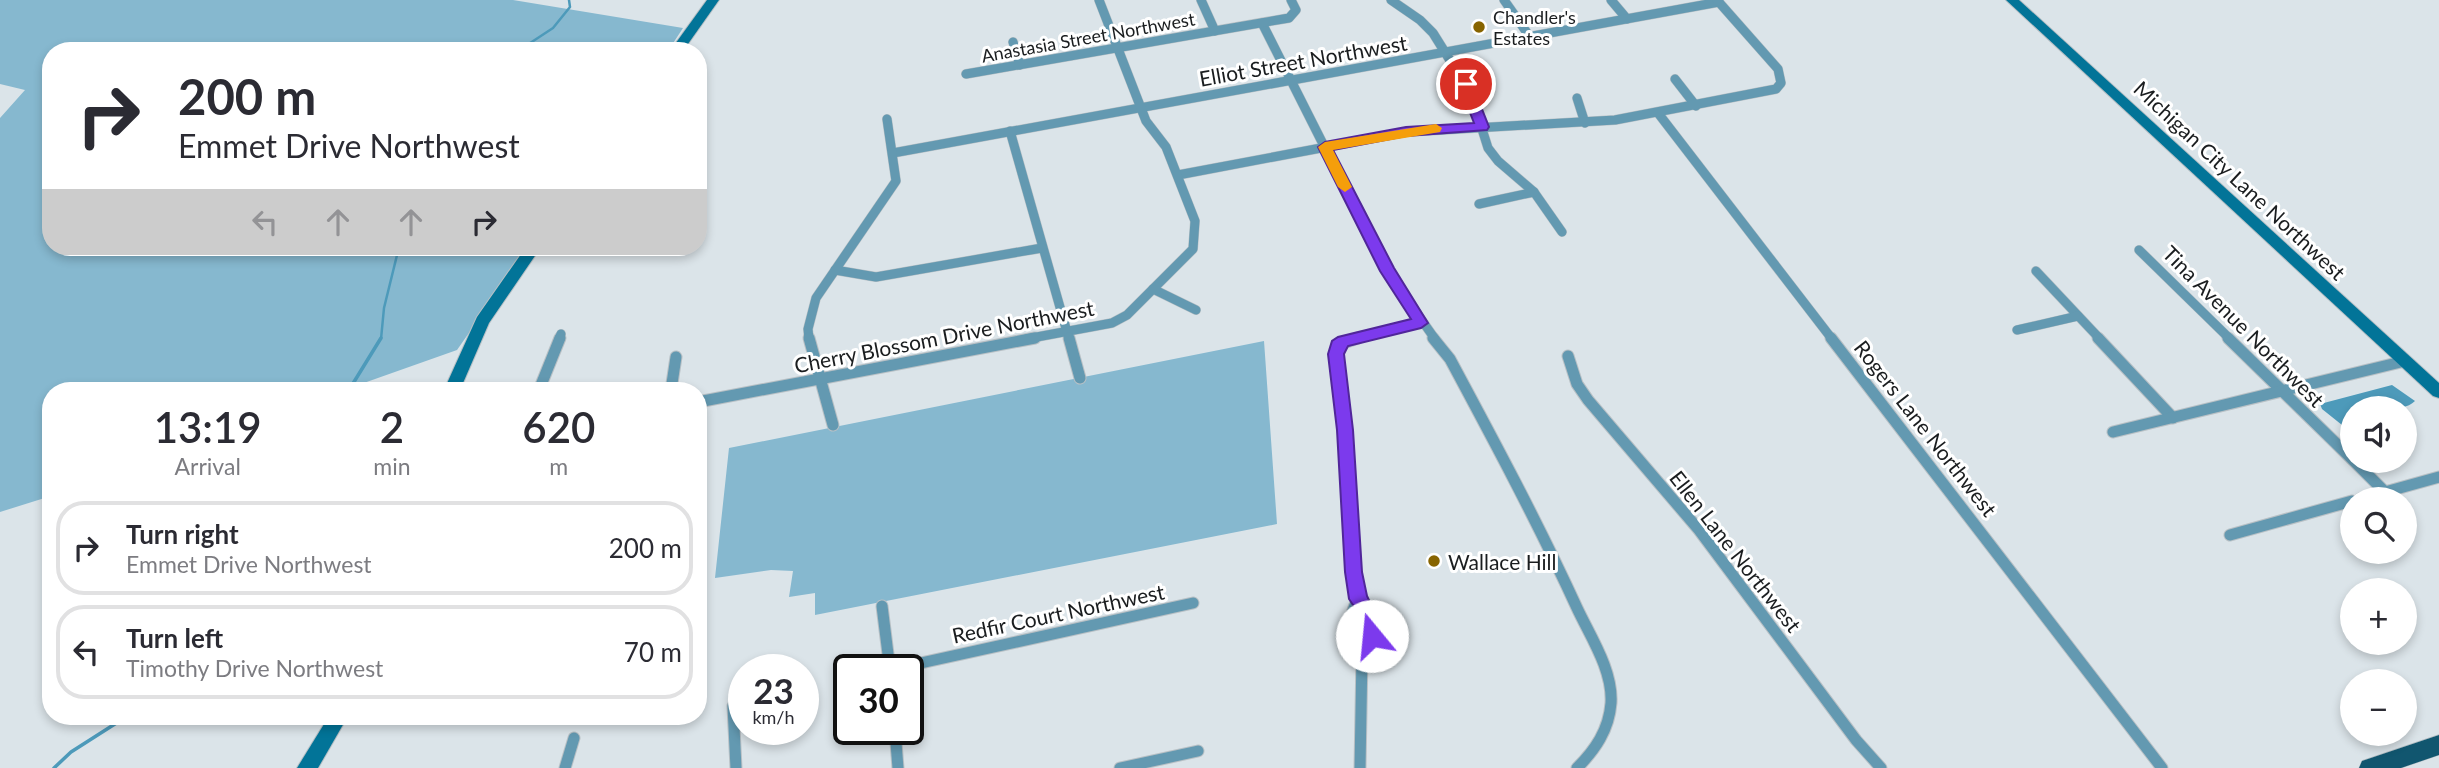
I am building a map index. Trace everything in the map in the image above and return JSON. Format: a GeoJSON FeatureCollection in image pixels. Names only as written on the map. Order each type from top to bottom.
{"type":"FeatureCollection","features":[{"type":"Feature","properties":{"kind":"main road"},"geometry":{"type":"LineString","coordinates":[[2370,768],[2439,745]]}},
{"type":"Feature","properties":{"kind":"street"},"geometry":{"type":"LineString","coordinates":[[683,42],[713,0]]}},
{"type":"Feature","properties":{"kind":"street","name":"Cherry Blossom Drive Northwest"},"geometry":{"type":"LineString","coordinates":[[707,400],[1112,323],[1127,315],[1187,256],[1193,249],[1195,221],[1166,148],[1146,121],[1099,0]]}},
{"type":"Feature","properties":{"kind":"street"},"geometry":{"type":"LineString","coordinates":[[1201,0],[1215,31]]}},
{"type":"Feature","properties":{"kind":"street","name":"Anastasia Street Northwest"},"geometry":{"type":"LineString","coordinates":[[966,74],[1289,18],[1296,14],[1291,0]]}},
{"type":"Feature","properties":{"kind":"street"},"geometry":{"type":"LineString","coordinates":[[1391,0],[1427,26],[1471,94],[1488,148],[1498,162],[1534,192],[1562,232]]}},
{"type":"Feature","properties":{"kind":"street"},"geometry":{"type":"LineString","coordinates":[[1504,0],[1530,37]]}},
{"type":"Feature","properties":{"kind":"street"},"geometry":{"type":"LineString","coordinates":[[1611,0],[1627,19]]}},
{"type":"Feature","properties":{"kind":"street","name":"Michigan City Lane Northwest"},"geometry":{"type":"LineString","coordinates":[[2012,0],[2439,392]]}},
{"type":"Feature","properties":{"kind":"street"},"geometry":{"type":"LineString","coordinates":[[1178,175],[1406,131],[1585,123],[1658,113],[1776,89],[1781,83],[1778,69],[1718,1]]}},
{"type":"Feature","properties":{"kind":"street","name":"Elliot Street Northwest"},"geometry":{"type":"LineString","coordinates":[[893,153],[1718,1]]}},
{"type":"Feature","properties":{"kind":"street"},"geometry":{"type":"LineString","coordinates":[[1262,23],[1387,271],[1421,323],[1450,359],[1536,519],[1606,670],[1611,702],[1606,723],[1597,747],[1577,768]]}},
{"type":"Feature","properties":{"kind":"street"},"geometry":{"type":"LineString","coordinates":[[1013,42],[1020,65]]}},
{"type":"Feature","properties":{"kind":"street"},"geometry":{"type":"LineString","coordinates":[[1675,79],[1696,106]]}},
{"type":"Feature","properties":{"kind":"street"},"geometry":{"type":"LineString","coordinates":[[1577,98],[1585,123]]}},
{"type":"Feature","properties":{"kind":"street","name":"Rogers Lane Northwest"},"geometry":{"type":"LineString","coordinates":[[1658,113],[2162,768]]}},
{"type":"Feature","properties":{"kind":"street"},"geometry":{"type":"LineString","coordinates":[[833,425],[808,329],[816,298],[896,181],[887,119]]}},
{"type":"Feature","properties":{"kind":"street"},"geometry":{"type":"LineString","coordinates":[[1010,131],[1080,378]]}},
{"type":"Feature","properties":{"kind":"street"},"geometry":{"type":"LineString","coordinates":[[1479,204],[1534,192]]}},
{"type":"Feature","properties":{"kind":"street"},"geometry":{"type":"LineString","coordinates":[[835,270],[876,277],[1042,248]]}},
{"type":"Feature","properties":{"kind":"street","name":"Tina Avenue Northwest"},"geometry":{"type":"LineString","coordinates":[[2139,250],[2340,447]]}},
{"type":"Feature","properties":{"kind":"street"},"geometry":{"type":"LineString","coordinates":[[455,382],[482,321],[528,256]]}},
{"type":"Feature","properties":{"kind":"street"},"geometry":{"type":"LineString","coordinates":[[2036,271],[2173,418]]}},
{"type":"Feature","properties":{"kind":"street"},"geometry":{"type":"LineString","coordinates":[[1153,289],[1196,310]]}},
{"type":"Feature","properties":{"kind":"street"},"geometry":{"type":"LineString","coordinates":[[2017,330],[2078,316]]}},
{"type":"Feature","properties":{"kind":"street"},"geometry":{"type":"LineString","coordinates":[[1362,655],[1371,642],[1372,626],[1367,610],[1358,599],[1351,545],[1345,430],[1337,377],[1337,345],[1421,323]]}},
{"type":"Feature","properties":{"kind":"street"},"geometry":{"type":"LineString","coordinates":[[542,382],[561,334]]}},
{"type":"Feature","properties":{"kind":"street","name":"Ellen Lane Northwest"},"geometry":{"type":"LineString","coordinates":[[1568,356],[1577,384],[1588,400],[1699,530],[1856,740],[1881,768]]}},
{"type":"Feature","properties":{"kind":"street"},"geometry":{"type":"LineString","coordinates":[[672,382],[676,358]]}},
{"type":"Feature","properties":{"kind":"street"},"geometry":{"type":"LineString","coordinates":[[2113,432],[2405,361]]}},
{"type":"Feature","properties":{"kind":"street","name":"Tina Avenue Northwest"},"geometry":{"type":"LineString","coordinates":[[2366,473],[2380,487]]}},
{"type":"Feature","properties":{"kind":"street"},"geometry":{"type":"LineString","coordinates":[[2405,487],[2438,479]]}},
{"type":"Feature","properties":{"kind":"street"},"geometry":{"type":"LineString","coordinates":[[2230,535],[2340,504]]}},
{"type":"Feature","properties":{"kind":"street"},"geometry":{"type":"LineString","coordinates":[[1358,599],[1351,610],[1349,622],[1350,635],[1362,655],[1360,768]]}},
{"type":"Feature","properties":{"kind":"street","name":"Redfir Court Northwest"},"geometry":{"type":"LineString","coordinates":[[924,662],[1193,603]]}},
{"type":"Feature","properties":{"kind":"street"},"geometry":{"type":"LineString","coordinates":[[883,606],[888,654]]}},
{"type":"Feature","properties":{"kind":"street"},"geometry":{"type":"LineString","coordinates":[[307,768],[334,725]]}},
{"type":"Feature","properties":{"kind":"street"},"geometry":{"type":"LineString","coordinates":[[565,768],[574,738]]}},
{"type":"Feature","properties":{"kind":"street"},"geometry":{"type":"LineString","coordinates":[[735,745],[736,768]]}},
{"type":"Feature","properties":{"kind":"street"},"geometry":{"type":"LineString","coordinates":[[896,745],[898,768]]}},
{"type":"Feature","properties":{"kind":"street"},"geometry":{"type":"LineString","coordinates":[[1120,768],[1198,751]]}},
{"type":"Feature","properties":{"kind":"shaded area"},"geometry":{"type":"Polygon","coordinates":[[[0,0],[513,0],[683,28],[674,42],[42,42],[42,256],[523,256],[457,350],[367,382],[42,382],[42,499],[0,512],[0,118],[25,90],[0,84],[0,0]]]}},
{"type":"Feature","properties":{"kind":"shaded area"},"geometry":{"type":"Polygon","coordinates":[[[1264,341],[1277,524],[815,615],[815,593],[789,597],[793,571],[771,570],[715,578],[729,448],[1264,341]]]}},
{"type":"Feature","properties":{"kind":"shaded area"},"geometry":{"type":"Polygon","coordinates":[[[2392,385],[2408,396],[2350,396],[2392,385]]]}},
{"type":"Feature","properties":{"kind":"shaded area"},"geometry":{"type":"Polygon","coordinates":[[[2340,399],[2340,423],[2322,409],[2320,404],[2340,399]]]}},
{"type":"Feature","properties":{"kind":"waterway"},"geometry":{"type":"LineString","coordinates":[[532,42],[553,28],[570,7],[569,0]]}},
{"type":"Feature","properties":{"kind":"waterway"},"geometry":{"type":"LineString","coordinates":[[381,339],[384,308],[397,256]]}},
{"type":"Feature","properties":{"kind":"waterway"},"geometry":{"type":"LineString","coordinates":[[354,382],[381,338]]}},
{"type":"Feature","properties":{"kind":"waterway"},"geometry":{"type":"LineString","coordinates":[[54,768],[71,752],[113,725]]}},
{"type":"Feature","properties":{"kind":"slow traffic"},"geometry":{"type":"LineString","coordinates":[[1345,187],[1325,147],[1406,131],[1436,128]]}},
{"type":"Feature","properties":{"kind":"place","name":"Chandler's Estates"},"geometry":{"type":"Point","coordinates":[1479,27]}},
{"type":"Feature","properties":{"kind":"place","name":"Wallace Hill"},"geometry":{"type":"Point","coordinates":[1434,561]}},
{"type":"Feature","properties":{"kind":"route"},"geometry":{"type":"LineString","coordinates":[[1372,636],[1367,610],[1358,599],[1354,572],[1345,430],[1337,377],[1337,345],[1421,323],[1387,271],[1325,147],[1406,131],[1483,127],[1466,84]]}}]}
